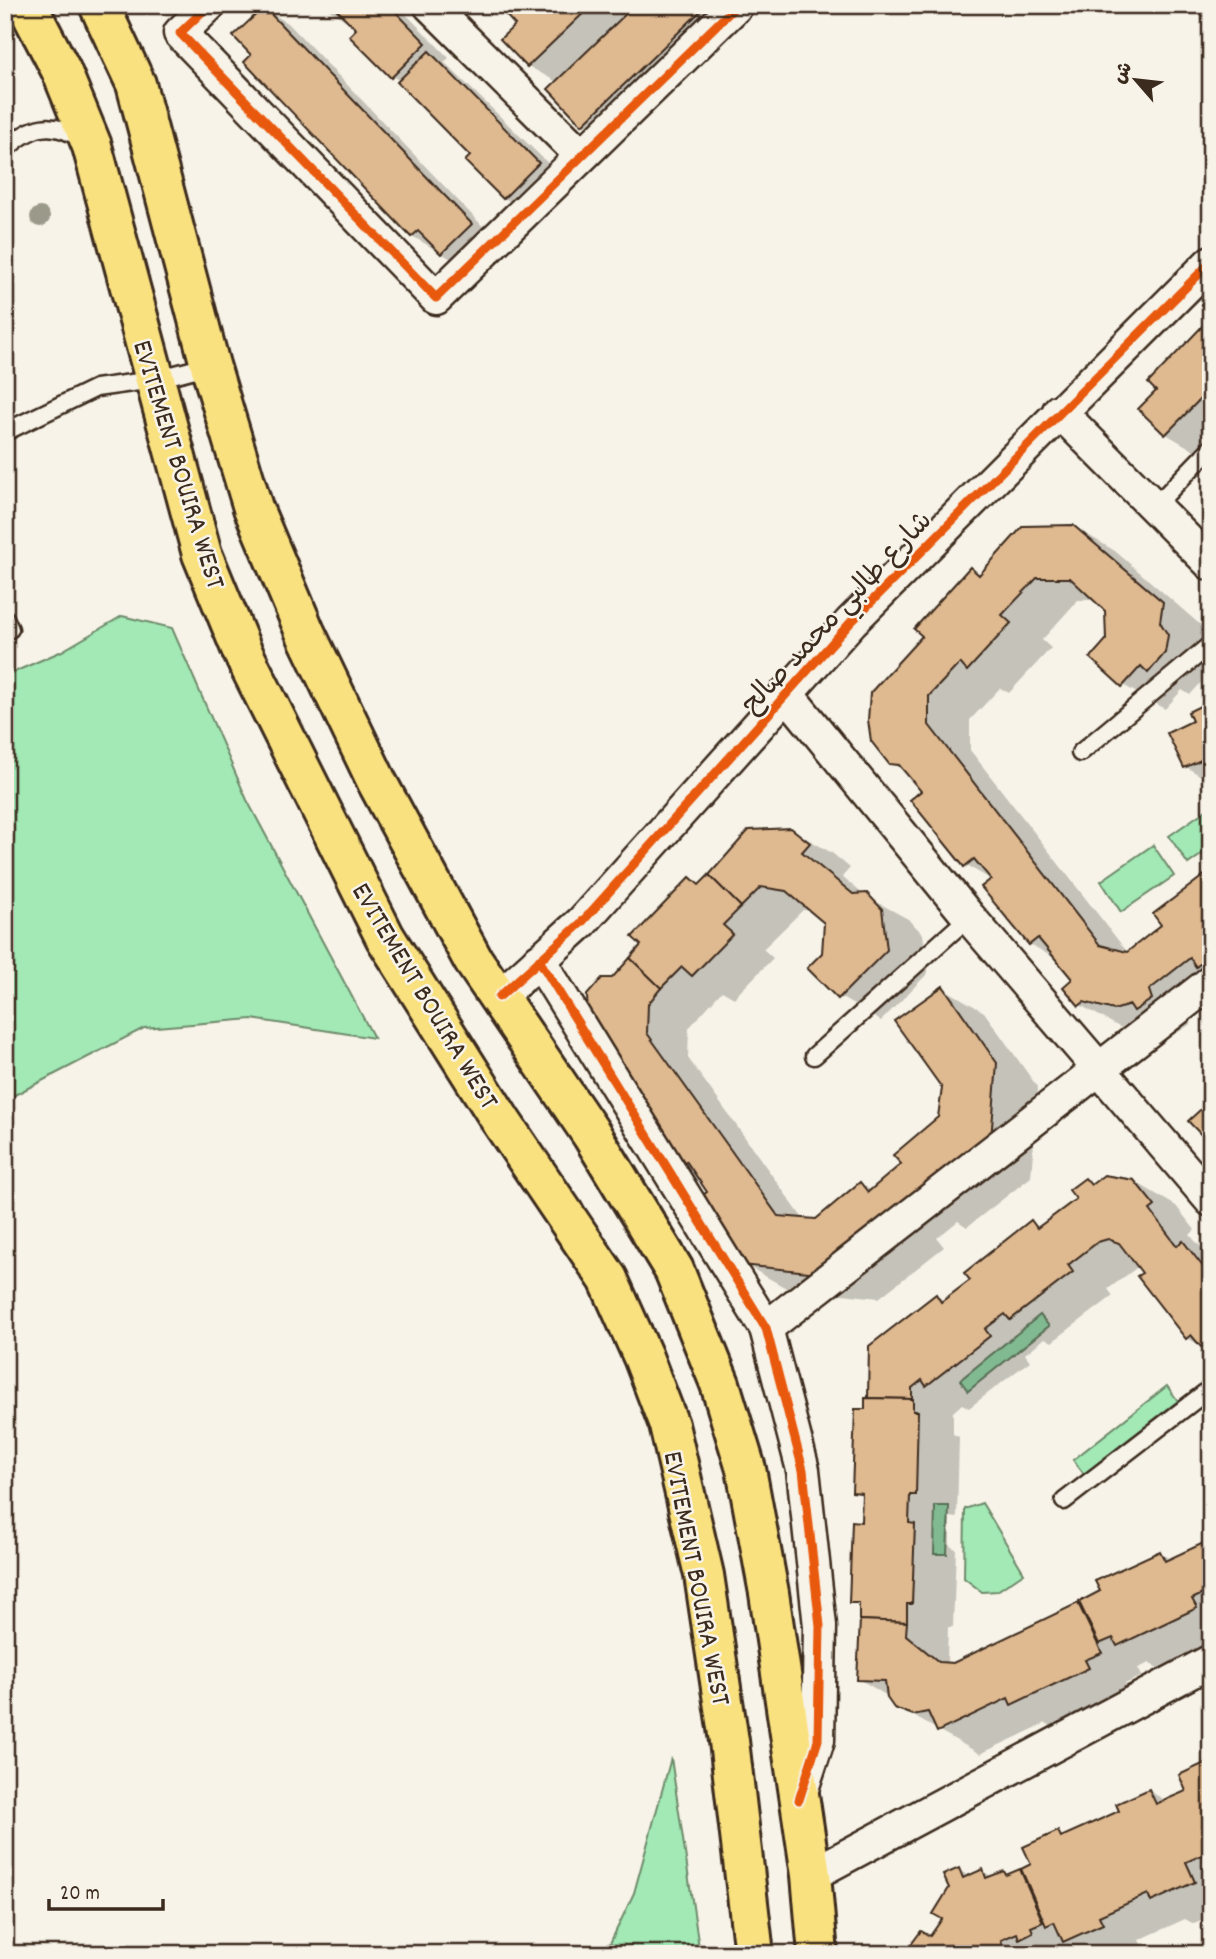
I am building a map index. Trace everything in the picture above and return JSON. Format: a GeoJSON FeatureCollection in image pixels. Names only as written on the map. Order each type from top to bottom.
{"type":"FeatureCollection","features":[{"type":"Feature","properties":{"kind":"highway","name":"EVITEMENT BOUIRA WEST"},"geometry":{"type":"LineString","coordinates":[[27,5],[61,70],[92,146],[202,554],[242,651],[385,937],[494,1110],[608,1279],[669,1424],[704,1575],[729,1741],[754,1954]]}},
{"type":"Feature","properties":{"kind":"highway","name":"EVITEMENT BOUIRA WEST"},"geometry":{"type":"LineString","coordinates":[[99,5],[136,84],[210,365],[253,508],[305,632],[425,874],[473,960],[592,1136],[674,1270],[720,1384],[746,1469],[769,1593],[811,1875],[818,1954]]}},
{"type":"Feature","properties":{"kind":"street"},"geometry":{"type":"LineString","coordinates":[[209,5],[180,33],[436,298],[580,154],[737,5]]}},
{"type":"Feature","properties":{"kind":"street"},"geometry":{"type":"LineString","coordinates":[[430,5],[580,154]]}},
{"type":"Feature","properties":{"kind":"street","name":"شارع طالبي محمد صالح"},"geometry":{"type":"LineString","coordinates":[[499,997],[582,922],[851,622],[1059,411],[1211,262]]}},
{"type":"Feature","properties":{"kind":"street"},"geometry":{"type":"LineString","coordinates":[[1059,411],[1211,564]]}},
{"type":"Feature","properties":{"kind":"street"},"geometry":{"type":"LineString","coordinates":[[786,693],[969,917],[1211,1200]]}},
{"type":"Feature","properties":{"kind":"street"},"geometry":{"type":"LineString","coordinates":[[539,960],[766,1328],[803,1470],[820,1626],[818,1740],[799,1800]]}},
{"type":"Feature","properties":{"kind":"street"},"geometry":{"type":"LineString","coordinates":[[766,1328],[1211,982]]}},
{"type":"Feature","properties":{"kind":"street"},"geometry":{"type":"LineString","coordinates":[[811,1875],[1211,1661]]}},
{"type":"Feature","properties":{"kind":"lane"},"geometry":{"type":"LineString","coordinates":[[5,150],[22,134],[46,126],[70,131],[92,146]]}},
{"type":"Feature","properties":{"kind":"lane"},"geometry":{"type":"LineString","coordinates":[[5,432],[96,388],[153,380],[210,365]]}},
{"type":"Feature","properties":{"kind":"lane"},"geometry":{"type":"LineString","coordinates":[[1154,508],[1211,448]]}},
{"type":"Feature","properties":{"kind":"lane"},"geometry":{"type":"LineString","coordinates":[[5,618],[10,629],[5,631]]}},
{"type":"Feature","properties":{"kind":"lane"},"geometry":{"type":"LineString","coordinates":[[1080,752],[1211,644]]}},
{"type":"Feature","properties":{"kind":"lane"},"geometry":{"type":"LineString","coordinates":[[814,1056],[969,917]]}},
{"type":"Feature","properties":{"kind":"lane"},"geometry":{"type":"LineString","coordinates":[[1064,1501],[1211,1388]]}},
{"type":"Feature","properties":{"kind":"green space"},"geometry":{"type":"Polygon","coordinates":[[[122,616],[172,628],[247,800],[374,1038],[252,1019],[144,1028],[5,1100],[5,676],[62,651],[122,616]]]}},
{"type":"Feature","properties":{"kind":"green space"},"geometry":{"type":"Polygon","coordinates":[[[1206,810],[1211,816],[1211,848],[1188,864],[1169,836],[1206,810]]]}},
{"type":"Feature","properties":{"kind":"green space"},"geometry":{"type":"Polygon","coordinates":[[[1153,845],[1174,876],[1121,912],[1101,881],[1153,845]]]}},
{"type":"Feature","properties":{"kind":"green space"},"geometry":{"type":"Polygon","coordinates":[[[1040,1315],[1049,1326],[968,1391],[960,1380],[1040,1315]]]}},
{"type":"Feature","properties":{"kind":"green space"},"geometry":{"type":"Polygon","coordinates":[[[1167,1386],[1178,1401],[1084,1474],[1073,1460],[1167,1386]]]}},
{"type":"Feature","properties":{"kind":"green space"},"geometry":{"type":"Polygon","coordinates":[[[982,1503],[1024,1573],[997,1591],[982,1592],[964,1578],[965,1509],[982,1503]]]}},
{"type":"Feature","properties":{"kind":"green space"},"geometry":{"type":"Polygon","coordinates":[[[935,1506],[949,1506],[947,1554],[934,1554],[935,1506]]]}},
{"type":"Feature","properties":{"kind":"green space"},"geometry":{"type":"Polygon","coordinates":[[[671,1758],[700,1954],[605,1954],[634,1893],[671,1758]]]}},
{"type":"Feature","properties":{"kind":"building"},"geometry":{"type":"Polygon","coordinates":[[[332,5],[389,5],[426,43],[391,78],[349,36],[356,29],[332,5]]]}},
{"type":"Feature","properties":{"kind":"building"},"geometry":{"type":"Polygon","coordinates":[[[512,5],[592,5],[527,67],[500,39],[515,25],[504,13],[512,5]]]}},
{"type":"Feature","properties":{"kind":"building"},"geometry":{"type":"Polygon","coordinates":[[[635,5],[707,5],[582,125],[548,89],[635,5]]]}},
{"type":"Feature","properties":{"kind":"building"},"geometry":{"type":"Polygon","coordinates":[[[264,7],[472,224],[441,254],[418,231],[411,237],[244,62],[251,55],[233,36],[264,7]]]}},
{"type":"Feature","properties":{"kind":"building"},"geometry":{"type":"Polygon","coordinates":[[[429,51],[539,163],[503,199],[465,161],[470,156],[397,82],[429,51]]]}},
{"type":"Feature","properties":{"kind":"building"},"geometry":{"type":"Polygon","coordinates":[[[1211,317],[1211,388],[1165,435],[1138,409],[1156,391],[1148,383],[1211,317]]]}},
{"type":"Feature","properties":{"kind":"building"},"geometry":{"type":"Polygon","coordinates":[[[1073,525],[1163,602],[1160,622],[1168,635],[1165,653],[1148,673],[1141,666],[1122,687],[1090,658],[1106,640],[1105,611],[1070,578],[1037,578],[1002,615],[1011,623],[967,671],[960,663],[929,696],[929,725],[1100,945],[1127,952],[1161,925],[1153,914],[1211,870],[1211,955],[1196,967],[1190,958],[1149,990],[1152,999],[1134,1011],[1130,1005],[1114,1010],[1084,1002],[1079,1006],[1063,987],[1072,979],[1038,938],[1029,945],[981,887],[991,879],[974,859],[964,867],[910,800],[921,791],[899,765],[889,764],[871,741],[868,720],[870,693],[922,636],[914,629],[970,567],[979,575],[1023,526],[1073,525]]]}},
{"type":"Feature","properties":{"kind":"building"},"geometry":{"type":"Polygon","coordinates":[[[1206,703],[1211,704],[1211,761],[1205,758],[1184,768],[1167,733],[1192,721],[1188,712],[1206,703]]]}},
{"type":"Feature","properties":{"kind":"building"},"geometry":{"type":"Polygon","coordinates":[[[791,828],[810,843],[802,852],[853,894],[867,893],[882,909],[887,950],[838,999],[807,968],[822,953],[824,923],[786,891],[761,887],[741,907],[709,875],[749,830],[791,828]]]}},
{"type":"Feature","properties":{"kind":"building"},"geometry":{"type":"Polygon","coordinates":[[[709,875],[741,907],[723,925],[733,934],[692,976],[682,967],[661,988],[630,958],[641,945],[632,937],[690,877],[699,885],[709,875]]]}},
{"type":"Feature","properties":{"kind":"building"},"geometry":{"type":"Polygon","coordinates":[[[630,958],[661,988],[648,1004],[647,1033],[778,1216],[816,1219],[860,1182],[868,1192],[901,1164],[893,1155],[938,1117],[942,1088],[894,1021],[943,986],[997,1063],[990,1153],[837,1275],[742,1265],[697,1199],[707,1192],[686,1161],[674,1169],[589,1045],[587,995],[602,978],[612,978],[630,958]]]}},
{"type":"Feature","properties":{"kind":"building"},"geometry":{"type":"Polygon","coordinates":[[[1211,1100],[1211,1145],[1188,1121],[1211,1100]]]}},
{"type":"Feature","properties":{"kind":"building"},"geometry":{"type":"Polygon","coordinates":[[[1104,1175],[1134,1180],[1155,1206],[1150,1210],[1177,1246],[1183,1241],[1211,1277],[1211,1340],[1201,1347],[1191,1335],[1186,1339],[1137,1276],[1142,1273],[1119,1243],[1108,1239],[1098,1242],[1068,1265],[1073,1272],[1010,1320],[1005,1314],[985,1329],[990,1336],[926,1386],[922,1380],[912,1388],[912,1399],[868,1398],[869,1346],[936,1294],[941,1302],[970,1280],[964,1273],[1031,1220],[1037,1228],[1076,1199],[1069,1190],[1085,1178],[1091,1185],[1104,1175]]]}},
{"type":"Feature","properties":{"kind":"building"},"geometry":{"type":"Polygon","coordinates":[[[865,1398],[913,1399],[913,1411],[918,1411],[916,1495],[910,1495],[909,1523],[915,1524],[912,1604],[907,1604],[907,1622],[859,1620],[859,1603],[849,1603],[852,1521],[861,1522],[862,1493],[852,1492],[855,1409],[865,1409],[865,1398]]]}},
{"type":"Feature","properties":{"kind":"building"},"geometry":{"type":"Polygon","coordinates":[[[1211,1527],[1211,1590],[1192,1599],[1197,1608],[1117,1646],[1113,1638],[1099,1644],[1079,1602],[1100,1591],[1095,1581],[1160,1551],[1165,1561],[1208,1541],[1203,1530],[1211,1527]]]}},
{"type":"Feature","properties":{"kind":"building"},"geometry":{"type":"Polygon","coordinates":[[[1078,1603],[1102,1653],[1085,1660],[1089,1668],[1011,1705],[1008,1698],[937,1732],[928,1712],[913,1715],[894,1708],[887,1698],[885,1681],[857,1680],[860,1620],[907,1622],[906,1635],[939,1662],[953,1663],[1078,1603]]]}},
{"type":"Feature","properties":{"kind":"building"},"geometry":{"type":"Polygon","coordinates":[[[1211,1760],[1211,1855],[1209,1852],[1186,1862],[1195,1882],[1151,1902],[1148,1894],[1099,1916],[1103,1924],[1063,1942],[1054,1922],[1046,1926],[1021,1869],[1031,1864],[1023,1847],[1058,1831],[1061,1837],[1119,1811],[1116,1804],[1149,1789],[1156,1804],[1186,1791],[1179,1775],[1211,1760]]]}},
{"type":"Feature","properties":{"kind":"building"},"geometry":{"type":"Polygon","coordinates":[[[959,1868],[963,1878],[983,1869],[986,1878],[1004,1871],[1006,1875],[1020,1869],[1043,1922],[1031,1927],[1033,1932],[1019,1939],[1017,1933],[1001,1940],[1004,1948],[993,1954],[904,1954],[921,1931],[930,1936],[942,1919],[933,1914],[949,1888],[943,1875],[959,1868]]]}},
{"type":"Feature","properties":{"kind":"cycle path"},"geometry":{"type":"LineString","coordinates":[[209,5],[180,33],[436,298],[737,5]]}},
{"type":"Feature","properties":{"kind":"cycle path"},"geometry":{"type":"LineString","coordinates":[[499,997],[582,922],[851,622],[1211,262]]}},
{"type":"Feature","properties":{"kind":"cycle path"},"geometry":{"type":"LineString","coordinates":[[539,960],[766,1328],[803,1470],[820,1626],[818,1740],[799,1800]]}}]}
